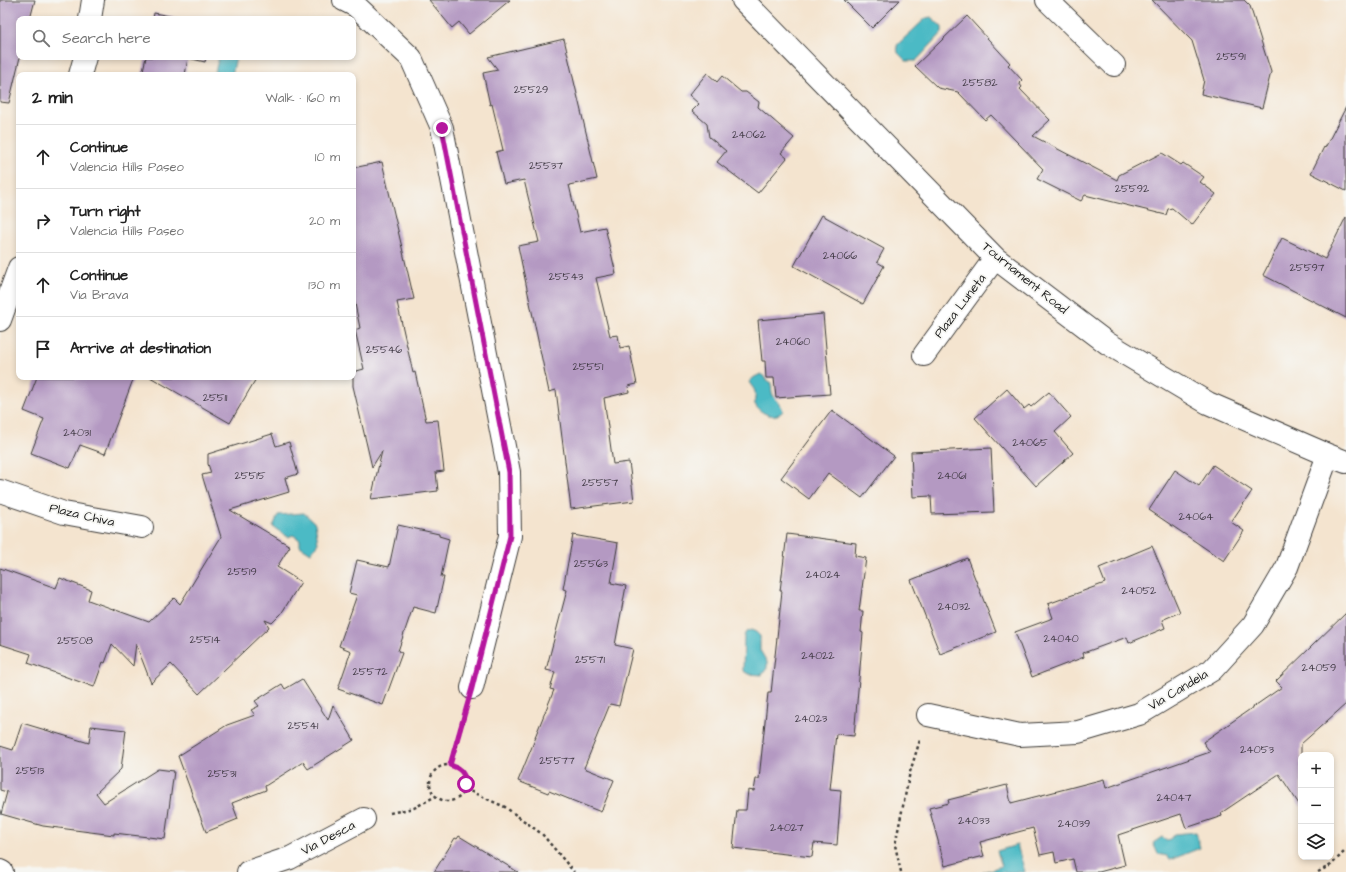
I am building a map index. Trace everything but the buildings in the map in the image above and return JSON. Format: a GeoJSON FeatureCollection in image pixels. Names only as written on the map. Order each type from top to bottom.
{"type":"FeatureCollection","features":[{"type":"Feature","properties":{"kind":"street"},"geometry":{"type":"LineString","coordinates":[[90,16],[92,0]]}},
{"type":"Feature","properties":{"kind":"street"},"geometry":{"type":"LineString","coordinates":[[344,0],[356,6],[411,58],[442,128],[509,472],[510,536],[472,688]]}},
{"type":"Feature","properties":{"kind":"street","name":"Tournament Road"},"geometry":{"type":"LineString","coordinates":[[743,0],[996,258],[1107,343],[1208,403],[1337,458]]}},
{"type":"Feature","properties":{"kind":"street"},"geometry":{"type":"LineString","coordinates":[[1047,0],[1114,66]]}},
{"type":"Feature","properties":{"kind":"street"},"geometry":{"type":"LineString","coordinates":[[81,72],[83,60]]}},
{"type":"Feature","properties":{"kind":"street","name":"Plaza Luneta"},"geometry":{"type":"LineString","coordinates":[[924,355],[996,258]]}},
{"type":"Feature","properties":{"kind":"street"},"geometry":{"type":"LineString","coordinates":[[0,320],[16,276]]}},
{"type":"Feature","properties":{"kind":"street","name":"Via Candela"},"geometry":{"type":"LineString","coordinates":[[928,715],[1020,735],[1078,732],[1139,714],[1212,670],[1253,625],[1287,566],[1337,458]]}},
{"type":"Feature","properties":{"kind":"street","name":"Plaza Chiva"},"geometry":{"type":"LineString","coordinates":[[0,491],[64,513],[142,527]]}},
{"type":"Feature","properties":{"kind":"street","name":"Via Desca"},"geometry":{"type":"LineString","coordinates":[[248,872],[290,858],[364,820]]}},
{"type":"Feature","properties":{"kind":"path"},"geometry":{"type":"LineString","coordinates":[[450,765],[472,688]]}},
{"type":"Feature","properties":{"kind":"path"},"geometry":{"type":"LineString","coordinates":[[901,872],[895,845],[910,772],[928,715]]}},
{"type":"Feature","properties":{"kind":"path"},"geometry":{"type":"LineString","coordinates":[[450,765],[460,769],[466,778],[465,789],[462,794],[452,800],[447,801],[440,799],[436,796],[430,786],[432,775],[439,767],[450,765]]}},
{"type":"Feature","properties":{"kind":"path"},"geometry":{"type":"LineString","coordinates":[[465,789],[505,807],[542,834],[574,872]]}},
{"type":"Feature","properties":{"kind":"path"},"geometry":{"type":"LineString","coordinates":[[364,820],[414,808],[436,796]]}},
{"type":"Feature","properties":{"kind":"path"},"geometry":{"type":"LineString","coordinates":[[1318,872],[1331,865],[1346,850]]}},
{"type":"Feature","properties":{"kind":"water"},"geometry":{"type":"Polygon","coordinates":[[[931,17],[942,27],[942,33],[916,61],[906,61],[898,53],[897,45],[926,18],[931,17]]]}},
{"type":"Feature","properties":{"kind":"water"},"geometry":{"type":"Polygon","coordinates":[[[218,60],[235,60],[233,72],[215,72],[218,60]]]}},
{"type":"Feature","properties":{"kind":"water"},"geometry":{"type":"Polygon","coordinates":[[[762,374],[772,383],[771,389],[773,396],[782,407],[783,411],[780,414],[769,415],[758,409],[755,404],[755,392],[749,382],[758,375],[762,374]]]}},
{"type":"Feature","properties":{"kind":"water"},"geometry":{"type":"Polygon","coordinates":[[[304,513],[315,523],[318,543],[311,553],[300,546],[300,540],[293,535],[288,537],[273,527],[278,515],[304,513]]]}},
{"type":"Feature","properties":{"kind":"water"},"geometry":{"type":"Polygon","coordinates":[[[751,630],[760,636],[760,650],[767,662],[767,668],[762,675],[749,674],[743,671],[744,636],[746,632],[751,630]]]}},
{"type":"Feature","properties":{"kind":"water"},"geometry":{"type":"Polygon","coordinates":[[[1196,832],[1200,848],[1170,860],[1167,856],[1158,854],[1153,843],[1162,837],[1167,840],[1171,839],[1175,834],[1196,832]]]}},
{"type":"Feature","properties":{"kind":"water"},"geometry":{"type":"Polygon","coordinates":[[[1017,845],[1025,872],[983,872],[1002,866],[997,851],[1017,845]]]}},
{"type":"Feature","properties":{"kind":"route"},"geometry":{"type":"LineString","coordinates":[[442,128],[509,472],[510,536],[472,688],[450,765],[460,769],[466,778],[466,784]]}}]}
